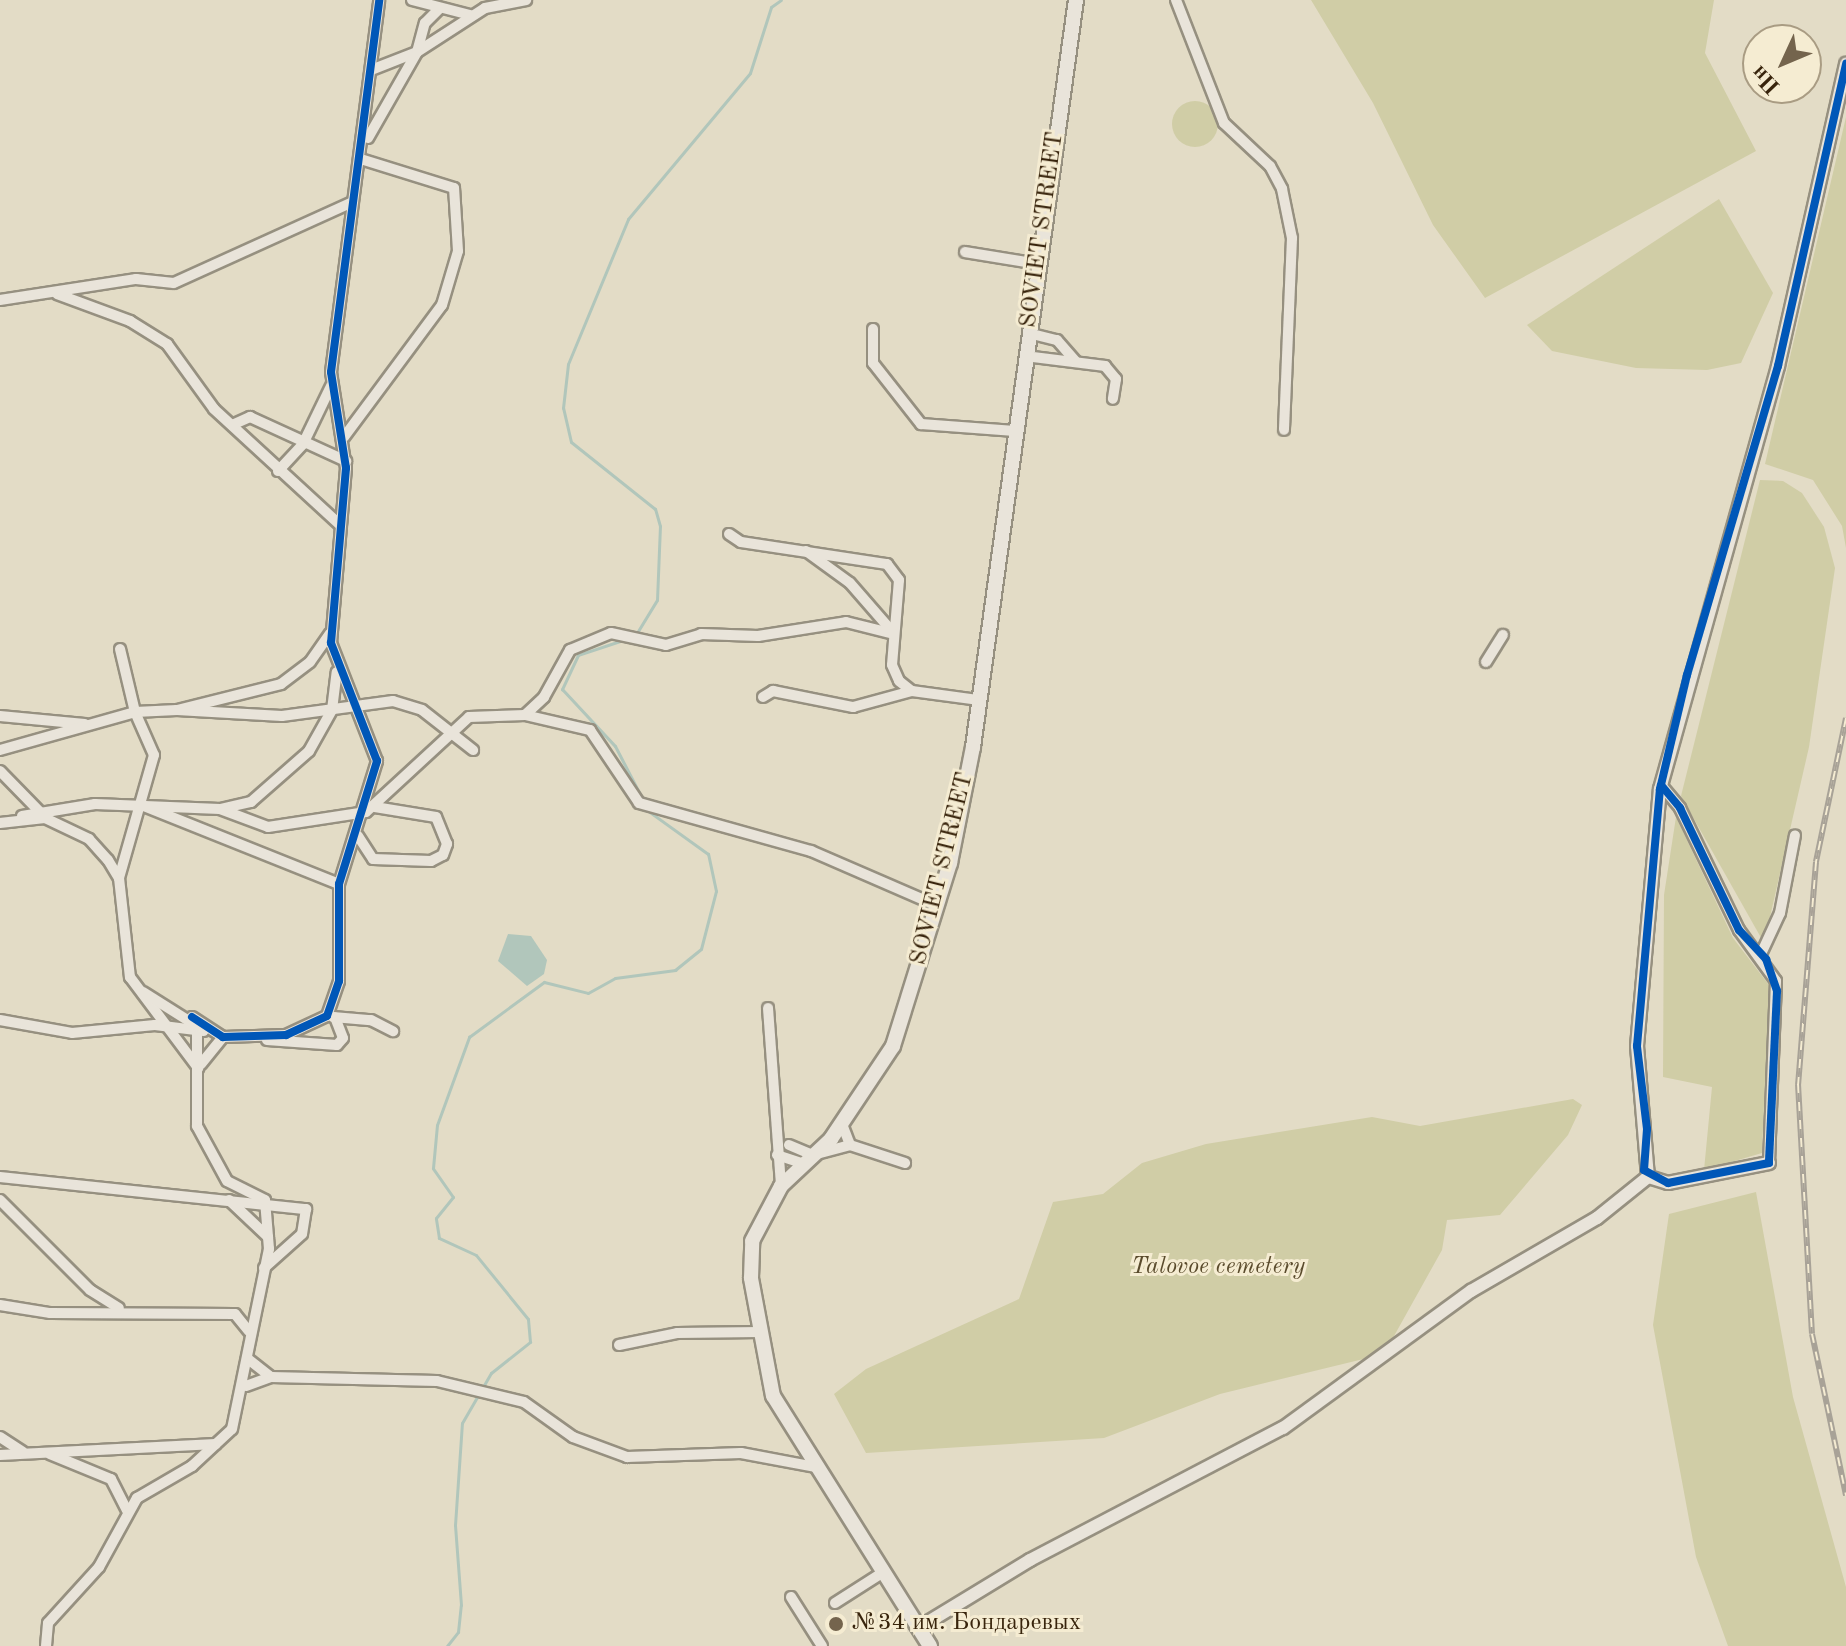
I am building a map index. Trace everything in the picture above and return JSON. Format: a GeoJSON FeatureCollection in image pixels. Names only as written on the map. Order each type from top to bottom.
{"type":"FeatureCollection","features":[{"type":"Feature","properties":{"kind":"main road","name":"SOVIET STREET"},"geometry":{"type":"LineString","coordinates":[[930,1646],[773,1396],[760,1332],[752,1241],[781,1186],[842,1124],[893,1046],[938,906],[979,700],[1076,0]]}},
{"type":"Feature","properties":{"kind":"street"},"geometry":{"type":"LineString","coordinates":[[367,140],[379,0]]}},
{"type":"Feature","properties":{"kind":"street"},"geometry":{"type":"LineString","coordinates":[[412,0],[470,15]]}},
{"type":"Feature","properties":{"kind":"street"},"geometry":{"type":"LineString","coordinates":[[371,70],[417,52],[497,0]]}},
{"type":"Feature","properties":{"kind":"street"},"geometry":{"type":"LineString","coordinates":[[485,8],[526,0]]}},
{"type":"Feature","properties":{"kind":"street"},"geometry":{"type":"LineString","coordinates":[[1176,0],[1224,123],[1270,166],[1282,189],[1292,238],[1284,430]]}},
{"type":"Feature","properties":{"kind":"street"},"geometry":{"type":"LineString","coordinates":[[278,471],[304,442],[331,386],[350,203],[367,140],[417,52],[425,23],[440,8]]}},
{"type":"Feature","properties":{"kind":"street"},"geometry":{"type":"LineString","coordinates":[[1648,1177],[1637,1046],[1661,785],[1778,366],[1846,64]]}},
{"type":"Feature","properties":{"kind":"street"},"geometry":{"type":"LineString","coordinates":[[344,437],[442,305],[458,251],[454,188],[361,159]]}},
{"type":"Feature","properties":{"kind":"street"},"geometry":{"type":"LineString","coordinates":[[0,300],[57,294],[136,279],[174,283],[350,203]]}},
{"type":"Feature","properties":{"kind":"street"},"geometry":{"type":"LineString","coordinates":[[965,252],[1038,264]]}},
{"type":"Feature","properties":{"kind":"street"},"geometry":{"type":"LineString","coordinates":[[57,294],[151,331],[232,425],[278,471],[340,525]]}},
{"type":"Feature","properties":{"kind":"street"},"geometry":{"type":"LineString","coordinates":[[873,329],[873,363],[921,424],[1015,431]]}},
{"type":"Feature","properties":{"kind":"street"},"geometry":{"type":"LineString","coordinates":[[1028,333],[1057,340],[1076,362]]}},
{"type":"Feature","properties":{"kind":"street"},"geometry":{"type":"LineString","coordinates":[[1025,356],[1076,362],[1112,371],[1113,399]]}},
{"type":"Feature","properties":{"kind":"street"},"geometry":{"type":"LineString","coordinates":[[0,823],[22,816],[140,805],[220,809],[251,802],[294,768],[332,710],[337,670],[331,631],[346,461],[344,437],[331,386]]}},
{"type":"Feature","properties":{"kind":"street"},"geometry":{"type":"LineString","coordinates":[[232,425],[250,417],[346,461]]}},
{"type":"Feature","properties":{"kind":"street"},"geometry":{"type":"LineString","coordinates":[[729,534],[741,542],[862,558],[897,572],[892,665],[912,691]]}},
{"type":"Feature","properties":{"kind":"street"},"geometry":{"type":"LineString","coordinates":[[803,549],[850,583],[894,634]]}},
{"type":"Feature","properties":{"kind":"street"},"geometry":{"type":"LineString","coordinates":[[525,715],[544,697],[570,650],[631,633],[641,640],[666,645],[701,634],[758,636],[846,622],[894,634]]}},
{"type":"Feature","properties":{"kind":"street"},"geometry":{"type":"LineString","coordinates":[[177,710],[281,684],[310,662],[331,631]]}},
{"type":"Feature","properties":{"kind":"street"},"geometry":{"type":"LineString","coordinates":[[1486,662],[1503,635]]}},
{"type":"Feature","properties":{"kind":"street"},"geometry":{"type":"LineString","coordinates":[[120,649],[135,712],[154,755],[119,878],[125,957],[143,992],[198,1069]]}},
{"type":"Feature","properties":{"kind":"street"},"geometry":{"type":"LineString","coordinates":[[0,1020],[72,1033],[169,1025],[223,1037],[337,1045],[343,1038],[331,1016],[342,958],[339,884],[371,809],[377,761],[358,707],[337,670]]}},
{"type":"Feature","properties":{"kind":"street"},"geometry":{"type":"LineString","coordinates":[[763,697],[773,691],[853,707],[912,691],[979,700]]}},
{"type":"Feature","properties":{"kind":"street"},"geometry":{"type":"LineString","coordinates":[[0,750],[135,712],[177,710],[250,717],[393,701],[453,732],[473,750]]}},
{"type":"Feature","properties":{"kind":"street"},"geometry":{"type":"LineString","coordinates":[[371,809],[453,732],[483,713],[525,715],[590,730],[643,802],[811,851],[938,906]]}},
{"type":"Feature","properties":{"kind":"street"},"geometry":{"type":"LineString","coordinates":[[0,716],[87,725]]}},
{"type":"Feature","properties":{"kind":"street"},"geometry":{"type":"LineString","coordinates":[[0,771],[42,814],[89,839],[119,878]]}},
{"type":"Feature","properties":{"kind":"street"},"geometry":{"type":"LineString","coordinates":[[1648,1177],[1668,1183],[1769,1163],[1777,991],[1761,954],[1739,930],[1680,808],[1661,785]]}},
{"type":"Feature","properties":{"kind":"street"},"geometry":{"type":"LineString","coordinates":[[140,805],[339,884]]}},
{"type":"Feature","properties":{"kind":"street"},"geometry":{"type":"LineString","coordinates":[[220,809],[268,827],[371,809],[436,817],[447,844],[443,855],[431,861],[373,859],[358,836]]}},
{"type":"Feature","properties":{"kind":"street"},"geometry":{"type":"LineString","coordinates":[[1761,954],[1780,913],[1795,835]]}},
{"type":"Feature","properties":{"kind":"street"},"geometry":{"type":"LineString","coordinates":[[143,992],[192,1017],[204,1031],[198,1069],[197,1126],[214,1165],[241,1191],[309,1215],[302,1234],[264,1268]]}},
{"type":"Feature","properties":{"kind":"street"},"geometry":{"type":"LineString","coordinates":[[768,1008],[781,1186]]}},
{"type":"Feature","properties":{"kind":"street"},"geometry":{"type":"LineString","coordinates":[[261,1039],[331,1016],[371,1020],[393,1031]]}},
{"type":"Feature","properties":{"kind":"street"},"geometry":{"type":"LineString","coordinates":[[198,1069],[223,1037]]}},
{"type":"Feature","properties":{"kind":"street"},"geometry":{"type":"LineString","coordinates":[[842,1124],[850,1145]]}},
{"type":"Feature","properties":{"kind":"street"},"geometry":{"type":"LineString","coordinates":[[789,1145],[808,1160]]}},
{"type":"Feature","properties":{"kind":"street"},"geometry":{"type":"LineString","coordinates":[[777,1155],[808,1160],[850,1145],[905,1163]]}},
{"type":"Feature","properties":{"kind":"street"},"geometry":{"type":"LineString","coordinates":[[0,1177],[228,1200],[265,1200]]}},
{"type":"Feature","properties":{"kind":"street"},"geometry":{"type":"LineString","coordinates":[[920,1627],[1030,1560],[1283,1428],[1471,1291],[1597,1218],[1648,1177]]}},
{"type":"Feature","properties":{"kind":"street"},"geometry":{"type":"LineString","coordinates":[[0,1200],[90,1290],[123,1310]]}},
{"type":"Feature","properties":{"kind":"street"},"geometry":{"type":"LineString","coordinates":[[228,1200],[268,1237]]}},
{"type":"Feature","properties":{"kind":"street"},"geometry":{"type":"LineString","coordinates":[[46,1646],[48,1623],[99,1567],[127,1510],[232,1429],[246,1386],[249,1331],[264,1268],[268,1237],[265,1200]]}},
{"type":"Feature","properties":{"kind":"street"},"geometry":{"type":"LineString","coordinates":[[0,1305],[50,1313],[123,1310],[235,1314],[249,1331]]}},
{"type":"Feature","properties":{"kind":"street"},"geometry":{"type":"LineString","coordinates":[[619,1345],[677,1333],[760,1332]]}},
{"type":"Feature","properties":{"kind":"street"},"geometry":{"type":"LineString","coordinates":[[248,1359],[271,1377]]}},
{"type":"Feature","properties":{"kind":"street"},"geometry":{"type":"LineString","coordinates":[[246,1386],[271,1377],[437,1381],[486,1391],[627,1457],[741,1453],[815,1467]]}},
{"type":"Feature","properties":{"kind":"street"},"geometry":{"type":"LineString","coordinates":[[0,1437],[26,1451],[91,1466],[111,1479],[127,1510]]}},
{"type":"Feature","properties":{"kind":"street"},"geometry":{"type":"LineString","coordinates":[[0,1455],[26,1451],[216,1444]]}},
{"type":"Feature","properties":{"kind":"street"},"geometry":{"type":"LineString","coordinates":[[835,1603],[885,1571]]}},
{"type":"Feature","properties":{"kind":"street"},"geometry":{"type":"LineString","coordinates":[[791,1597],[822,1646]]}},
{"type":"Feature","properties":{"kind":"green space"},"geometry":{"type":"Polygon","coordinates":[[[1311,0],[1714,0],[1705,53],[1756,151],[1485,298],[1433,225],[1373,103],[1311,0]]]}},
{"type":"Feature","properties":{"kind":"green space"},"geometry":{"type":"Polygon","coordinates":[[[1195,101],[1211,108],[1218,124],[1211,140],[1195,147],[1179,140],[1172,124],[1179,108],[1195,101]]]}},
{"type":"Feature","properties":{"kind":"green space"},"geometry":{"type":"Polygon","coordinates":[[[1846,117],[1846,548],[1842,526],[1813,480],[1765,464],[1846,117]]]}},
{"type":"Feature","properties":{"kind":"green space"},"geometry":{"type":"Polygon","coordinates":[[[1719,199],[1773,293],[1741,363],[1707,370],[1636,368],[1552,351],[1527,325],[1719,199]]]}},
{"type":"Feature","properties":{"kind":"green space"},"geometry":{"type":"Polygon","coordinates":[[[1760,480],[1783,481],[1802,493],[1824,527],[1835,568],[1809,747],[1764,943],[1681,796],[1760,480]]]}},
{"type":"Feature","properties":{"kind":"green space"},"geometry":{"type":"Polygon","coordinates":[[[1676,817],[1733,938],[1769,985],[1762,1153],[1704,1170],[1712,1087],[1663,1077],[1664,895],[1676,817]]]}},
{"type":"Feature","properties":{"kind":"green space","name":"Talovoe cemetery"},"geometry":{"type":"Polygon","coordinates":[[[1573,1099],[1582,1105],[1568,1135],[1500,1215],[1447,1220],[1442,1250],[1384,1354],[1220,1394],[1104,1438],[866,1453],[834,1394],[866,1369],[1019,1299],[1053,1202],[1103,1194],[1142,1163],[1206,1144],[1372,1117],[1420,1126],[1573,1099]]]}},
{"type":"Feature","properties":{"kind":"green space"},"geometry":{"type":"Polygon","coordinates":[[[1756,1192],[1793,1397],[1846,1587],[1846,1646],[1728,1646],[1696,1557],[1653,1325],[1669,1214],[1756,1192]]]}},
{"type":"Feature","properties":{"kind":"shaded area"},"geometry":{"type":"Polygon","coordinates":[[[508,934],[531,936],[547,960],[544,974],[527,986],[498,961],[508,934]]]}},
{"type":"Feature","properties":{"kind":"waterway"},"geometry":{"type":"LineString","coordinates":[[635,636],[657,600],[660,526],[655,509],[571,442],[563,408],[568,364],[628,219],[750,73],[771,7],[781,0]]}},
{"type":"Feature","properties":{"kind":"waterway"},"geometry":{"type":"LineString","coordinates":[[623,640],[578,655],[562,689],[615,746],[643,800]]}},
{"type":"Feature","properties":{"kind":"waterway"},"geometry":{"type":"LineString","coordinates":[[447,1646],[458,1632],[461,1605],[455,1525],[462,1423],[491,1373],[530,1342],[528,1319],[476,1255],[439,1238],[436,1218],[453,1197],[433,1168],[437,1125],[469,1037],[544,982],[588,993],[615,978],[675,970],[701,949],[716,891],[708,854],[644,808]]}},
{"type":"Feature","properties":{"kind":"railway"},"geometry":{"type":"LineString","coordinates":[[1846,718],[1816,862],[1798,1084],[1812,1334],[1846,1495]]}},
{"type":"Feature","properties":{"kind":"cycle path"},"geometry":{"type":"LineString","coordinates":[[192,1017],[223,1037],[286,1035],[327,1016],[339,981],[339,884],[377,761],[331,643],[346,468],[331,372],[379,0]]}},
{"type":"Feature","properties":{"kind":"cycle path"},"geometry":{"type":"LineString","coordinates":[[1661,785],[1680,808],[1739,930],[1766,959],[1777,991],[1769,1163],[1668,1183],[1644,1170],[1647,1129],[1637,1046],[1660,789],[1687,675],[1778,366],[1846,64]]}},
{"type":"Feature","properties":{"kind":"place","name":"№34 им. Бондаревых"},"geometry":{"type":"Point","coordinates":[836,1624]}}]}
